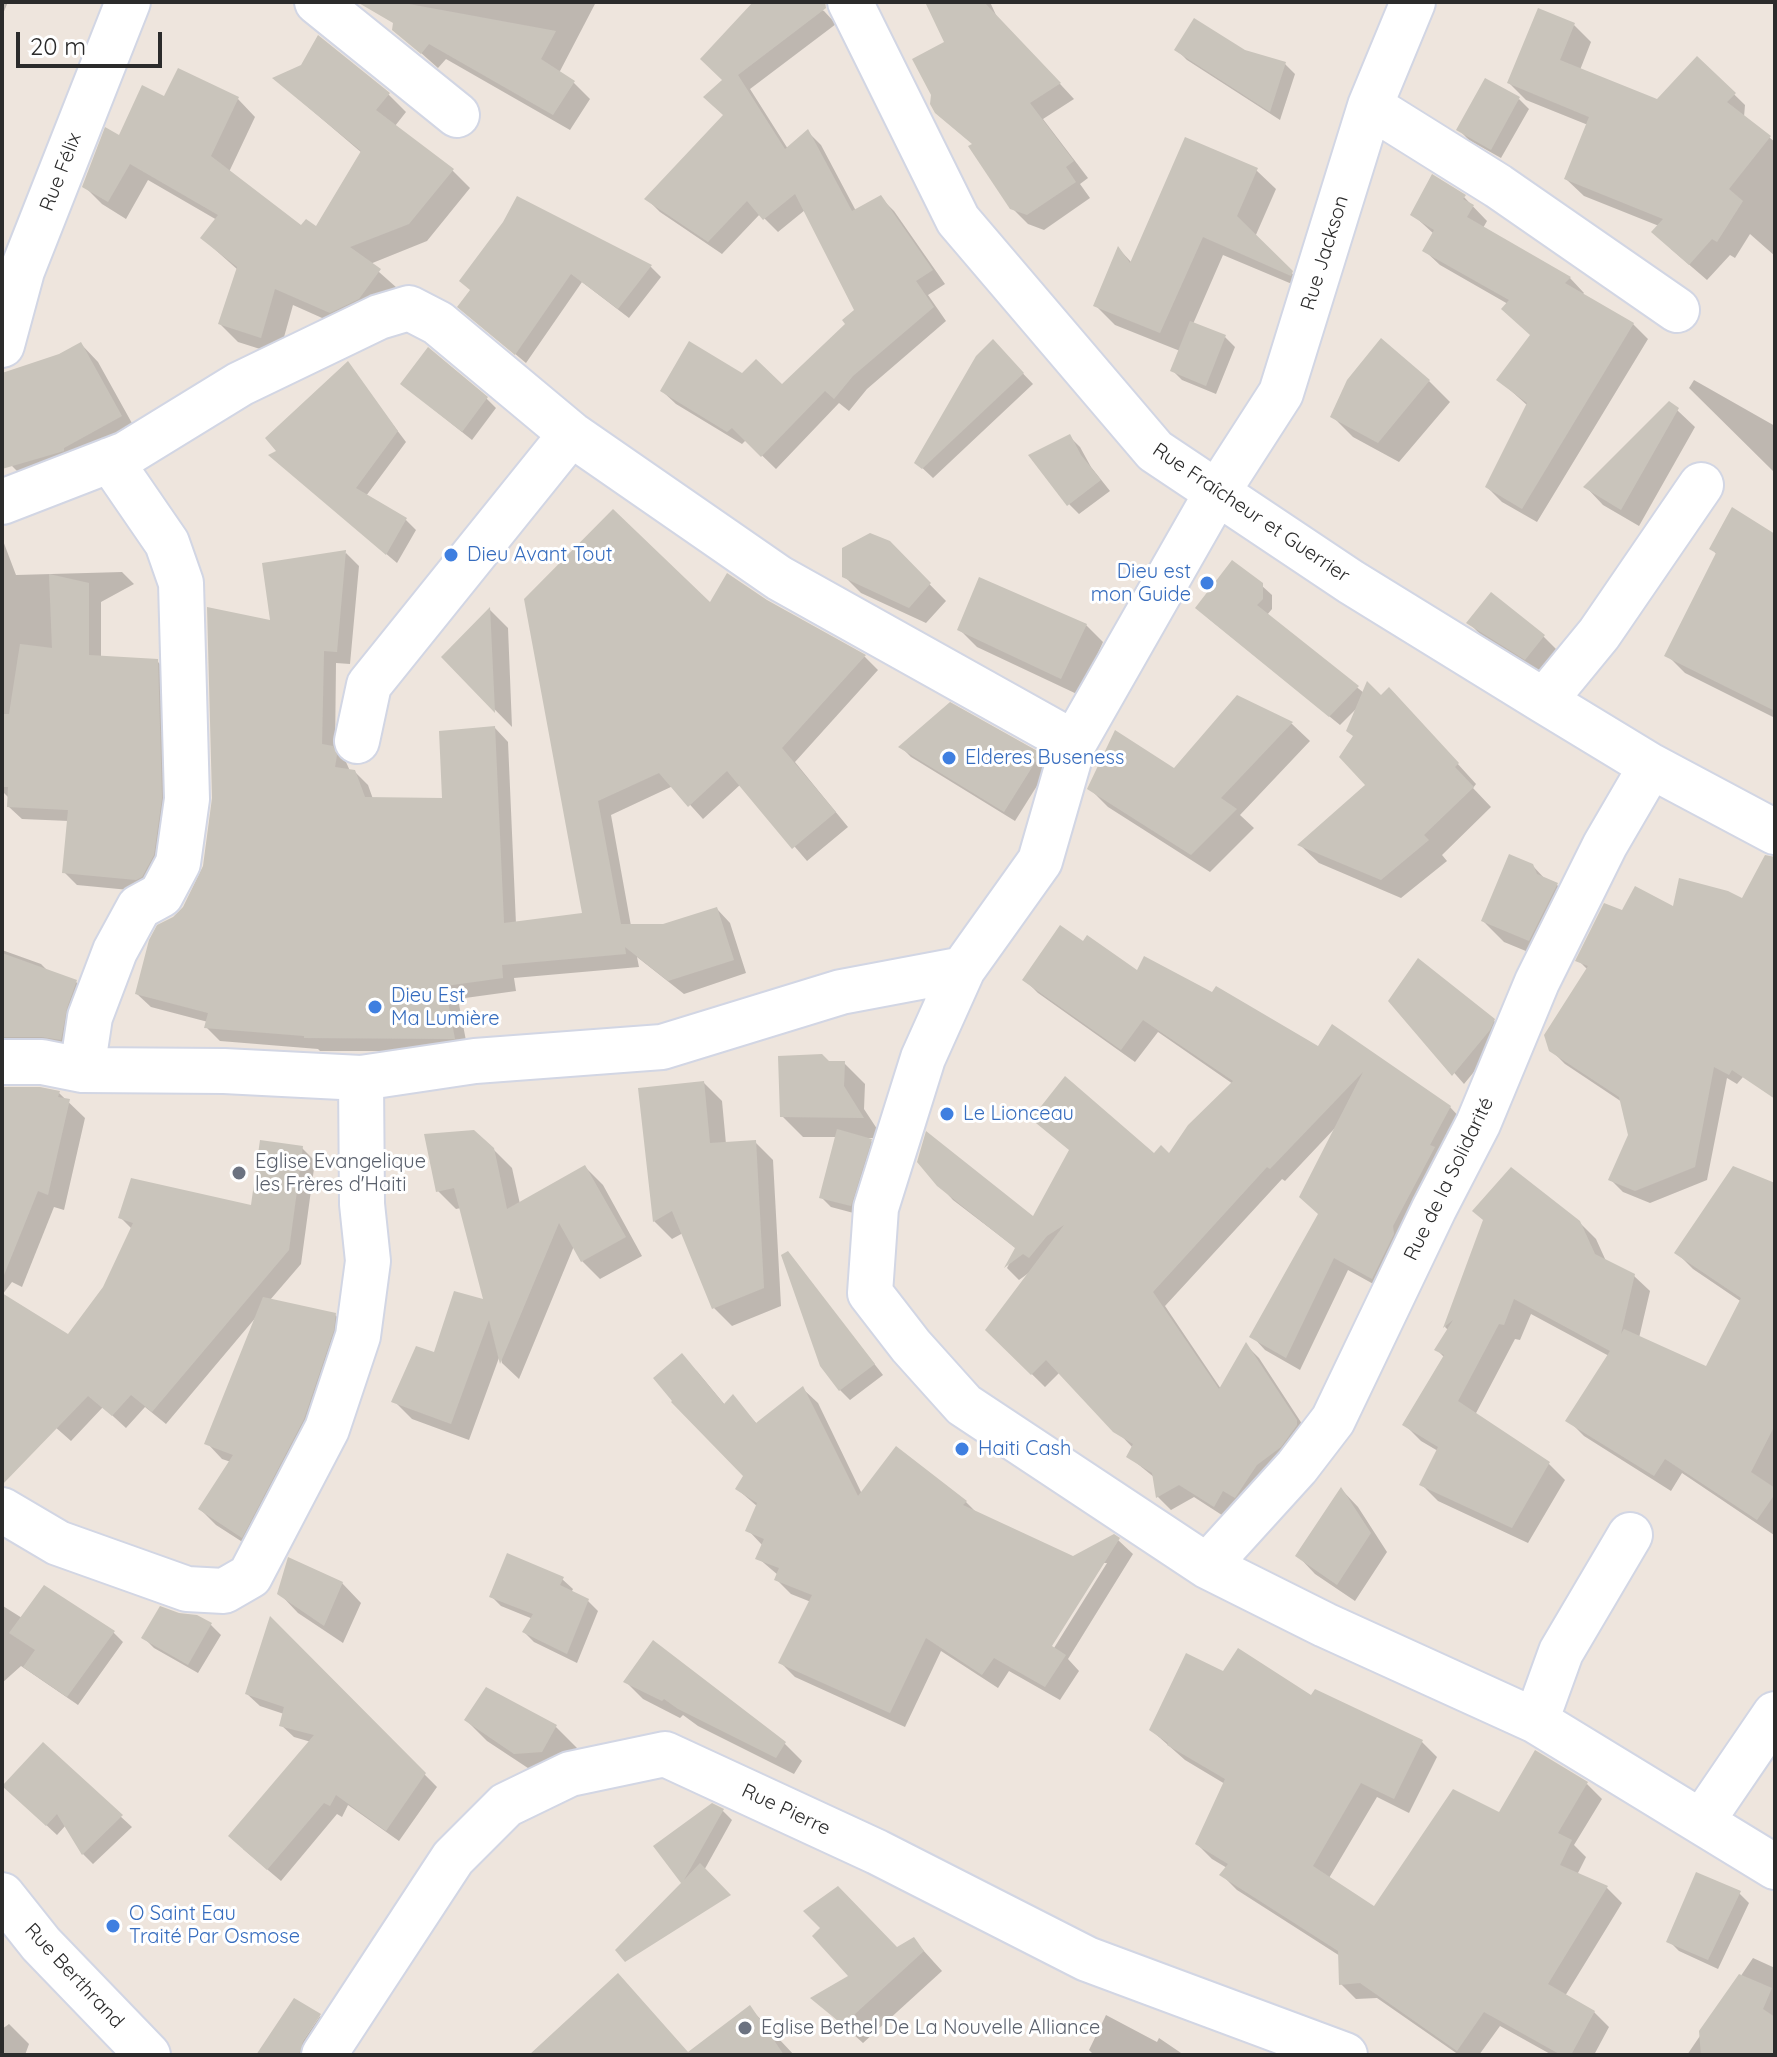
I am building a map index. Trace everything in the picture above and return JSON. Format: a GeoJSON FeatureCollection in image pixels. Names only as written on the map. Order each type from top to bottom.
{"type":"FeatureCollection","features":[{"type":"Feature","properties":{"kind":"street","name":"Rue Félix"},"geometry":{"type":"LineString","coordinates":[[2,345],[22,271],[128,2]]}},
{"type":"Feature","properties":{"kind":"street"},"geometry":{"type":"LineString","coordinates":[[317,2],[457,115]]}},
{"type":"Feature","properties":{"kind":"street","name":"Rue Fraîcheur et Guerrier"},"geometry":{"type":"LineString","coordinates":[[850,2],[958,220],[1155,451],[1351,582],[1544,701],[1651,766],[1775,832]]}},
{"type":"Feature","properties":{"kind":"street","name":"Rue Jackson"},"geometry":{"type":"LineString","coordinates":[[1413,2],[1370,106],[1281,393],[1216,494],[1074,743],[1040,861],[963,969],[923,1058],[876,1208],[870,1293],[911,1346],[964,1405],[1207,1566],[1325,1625],[1536,1721],[1775,1867]]}},
{"type":"Feature","properties":{"kind":"street"},"geometry":{"type":"LineString","coordinates":[[1370,106],[1498,186],[1677,310]]}},
{"type":"Feature","properties":{"kind":"street"},"geometry":{"type":"LineString","coordinates":[[2,502],[126,454],[240,384],[379,317],[409,308],[438,323],[571,434],[779,578],[1074,743]]}},
{"type":"Feature","properties":{"kind":"street"},"geometry":{"type":"LineString","coordinates":[[357,741],[369,685],[571,434]]}},
{"type":"Feature","properties":{"kind":"street"},"geometry":{"type":"LineString","coordinates":[[82,1070],[90,1017],[115,951],[139,907],[161,895],[178,863],[187,799],[181,583],[167,543],[110,460]]}},
{"type":"Feature","properties":{"kind":"street"},"geometry":{"type":"LineString","coordinates":[[1544,701],[1599,634],[1701,485]]}},
{"type":"Feature","properties":{"kind":"street","name":"Rue de la Solidarité"},"geometry":{"type":"LineString","coordinates":[[1207,1566],[1297,1467],[1333,1420],[1478,1124],[1537,982],[1605,845],[1651,766]]}},
{"type":"Feature","properties":{"kind":"street"},"geometry":{"type":"LineString","coordinates":[[2,1062],[42,1062],[82,1070],[224,1071],[361,1078],[475,1061],[662,1047],[841,992],[963,969]]}},
{"type":"Feature","properties":{"kind":"street"},"geometry":{"type":"LineString","coordinates":[[2,1510],[58,1543],[187,1589],[224,1591],[250,1576],[327,1429],[358,1336],[368,1261],[362,1204],[361,1078]]}},
{"type":"Feature","properties":{"kind":"street"},"geometry":{"type":"LineString","coordinates":[[1536,1721],[1561,1652],[1630,1535]]}},
{"type":"Feature","properties":{"kind":"street"},"geometry":{"type":"LineString","coordinates":[[1702,1821],[1775,1714]]}},
{"type":"Feature","properties":{"kind":"street","name":"Rue Pierre"},"geometry":{"type":"LineString","coordinates":[[324,2055],[453,1858],[506,1805],[570,1774],[665,1754],[877,1852],[1087,1959],[1345,2055]]}},
{"type":"Feature","properties":{"kind":"street","name":"Rue Berthrand"},"geometry":{"type":"LineString","coordinates":[[2,1895],[41,1944],[148,2055]]}},
{"type":"Feature","properties":{"kind":"building"},"geometry":{"type":"Polygon","coordinates":[[[357,2],[398,2],[556,31],[541,59],[575,81],[553,115],[429,44],[421,54],[392,30],[393,23],[357,2]]]}},
{"type":"Feature","properties":{"kind":"building"},"geometry":{"type":"Polygon","coordinates":[[[753,2],[825,2],[826,8],[738,75],[785,149],[808,129],[852,211],[881,195],[933,270],[916,281],[934,307],[853,376],[834,399],[825,391],[761,457],[732,428],[727,432],[660,391],[689,341],[742,373],[756,359],[782,384],[845,324],[842,320],[854,310],[795,194],[763,220],[747,201],[708,242],[644,199],[723,115],[703,97],[722,80],[700,59],[753,2]]]}},
{"type":"Feature","properties":{"kind":"building"},"geometry":{"type":"Polygon","coordinates":[[[925,2],[984,2],[1061,83],[1030,103],[1074,161],[1066,167],[1076,182],[1027,215],[1010,209],[968,146],[972,144],[935,113],[930,104],[931,95],[912,59],[944,42],[925,2]]]}},
{"type":"Feature","properties":{"kind":"building"},"geometry":{"type":"Polygon","coordinates":[[[1538,8],[1575,23],[1560,60],[1657,99],[1697,56],[1736,93],[1727,102],[1771,136],[1729,189],[1743,201],[1717,242],[1712,239],[1689,265],[1651,232],[1663,219],[1564,179],[1589,117],[1507,83],[1538,8]]]}},
{"type":"Feature","properties":{"kind":"building"},"geometry":{"type":"Polygon","coordinates":[[[1194,18],[1245,50],[1286,62],[1270,112],[1174,50],[1194,18]]]}},
{"type":"Feature","properties":{"kind":"building"},"geometry":{"type":"Polygon","coordinates":[[[318,35],[390,93],[376,110],[454,169],[409,224],[350,247],[381,269],[359,299],[330,313],[275,289],[261,338],[218,324],[237,267],[200,238],[218,215],[130,164],[108,202],[82,187],[105,127],[119,135],[142,85],[164,96],[178,68],[239,97],[211,156],[301,225],[306,219],[316,226],[361,151],[272,78],[301,65],[318,35]]]}},
{"type":"Feature","properties":{"kind":"building"},"geometry":{"type":"Polygon","coordinates":[[[1485,78],[1520,97],[1491,150],[1456,130],[1485,78]]]}},
{"type":"Feature","properties":{"kind":"building"},"geometry":{"type":"Polygon","coordinates":[[[1185,137],[1258,168],[1237,216],[1293,271],[1291,276],[1203,237],[1160,333],[1093,306],[1118,246],[1130,263],[1185,137]]]}},
{"type":"Feature","properties":{"kind":"building"},"geometry":{"type":"Polygon","coordinates":[[[1432,174],[1466,195],[1463,199],[1474,205],[1467,217],[1571,277],[1565,283],[1634,323],[1522,509],[1485,487],[1527,403],[1496,380],[1530,335],[1501,309],[1509,300],[1422,251],[1434,230],[1410,215],[1432,174]]]}},
{"type":"Feature","properties":{"kind":"building"},"geometry":{"type":"Polygon","coordinates":[[[517,196],[652,265],[618,309],[571,274],[515,355],[457,307],[470,290],[459,281],[503,222],[517,196]]]}},
{"type":"Feature","properties":{"kind":"building"},"geometry":{"type":"Polygon","coordinates":[[[1190,321],[1226,335],[1206,386],[1170,371],[1190,321]]]}},
{"type":"Feature","properties":{"kind":"building"},"geometry":{"type":"Polygon","coordinates":[[[1381,338],[1430,380],[1378,443],[1330,417],[1347,380],[1381,338]]]}},
{"type":"Feature","properties":{"kind":"building"},"geometry":{"type":"Polygon","coordinates":[[[993,339],[1024,373],[922,469],[914,463],[976,356],[993,339]]]}},
{"type":"Feature","properties":{"kind":"building"},"geometry":{"type":"Polygon","coordinates":[[[81,342],[122,416],[64,448],[64,451],[2,469],[2,373],[59,354],[81,342]]]}},
{"type":"Feature","properties":{"kind":"building"},"geometry":{"type":"Polygon","coordinates":[[[428,347],[488,397],[462,432],[400,384],[428,347]]]}},
{"type":"Feature","properties":{"kind":"building"},"geometry":{"type":"Polygon","coordinates":[[[348,361],[398,431],[356,488],[407,518],[386,555],[268,455],[276,451],[265,438],[348,361]]]}},
{"type":"Feature","properties":{"kind":"building"},"geometry":{"type":"Polygon","coordinates":[[[1669,401],[1679,408],[1621,510],[1583,487],[1669,401]]]}},
{"type":"Feature","properties":{"kind":"building"},"geometry":{"type":"Polygon","coordinates":[[[1070,434],[1081,455],[1101,480],[1067,506],[1028,455],[1070,434]]]}},
{"type":"Feature","properties":{"kind":"building"},"geometry":{"type":"Polygon","coordinates":[[[1732,507],[1775,534],[1775,711],[1664,656],[1716,553],[1709,549],[1732,507]]]}},
{"type":"Feature","properties":{"kind":"building"},"geometry":{"type":"Polygon","coordinates":[[[613,509],[710,602],[727,573],[767,600],[866,655],[782,748],[836,812],[792,849],[727,771],[688,807],[659,773],[598,801],[621,924],[663,924],[717,907],[734,960],[668,981],[625,947],[626,954],[502,965],[503,978],[445,986],[455,1039],[304,1038],[204,1028],[208,1013],[135,994],[149,940],[157,925],[173,917],[183,907],[203,866],[212,798],[207,607],[270,620],[262,563],[346,550],[337,652],[324,651],[322,744],[333,746],[337,755],[335,767],[355,770],[365,797],[442,798],[439,731],[495,726],[504,923],[582,913],[524,599],[613,509]]]}},
{"type":"Feature","properties":{"kind":"building"},"geometry":{"type":"Polygon","coordinates":[[[870,533],[890,541],[931,583],[909,608],[842,577],[842,548],[870,533]]]}},
{"type":"Feature","properties":{"kind":"building"},"geometry":{"type":"Polygon","coordinates":[[[1232,560],[1263,583],[1263,599],[1257,605],[1359,686],[1329,717],[1195,608],[1232,560]]]}},
{"type":"Feature","properties":{"kind":"building"},"geometry":{"type":"Polygon","coordinates":[[[49,574],[89,583],[89,655],[158,659],[162,798],[154,855],[142,877],[136,880],[62,873],[68,810],[7,807],[8,787],[2,787],[2,714],[9,714],[20,644],[52,648],[49,574]]]}},
{"type":"Feature","properties":{"kind":"building"},"geometry":{"type":"Polygon","coordinates":[[[979,577],[1087,624],[1061,679],[957,630],[979,577]]]}},
{"type":"Feature","properties":{"kind":"building"},"geometry":{"type":"Polygon","coordinates":[[[1491,592],[1545,635],[1525,660],[1466,623],[1491,592]]]}},
{"type":"Feature","properties":{"kind":"building"},"geometry":{"type":"Polygon","coordinates":[[[490,607],[495,713],[441,657],[490,607]]]}},
{"type":"Feature","properties":{"kind":"building"},"geometry":{"type":"Polygon","coordinates":[[[1367,681],[1381,695],[1389,687],[1459,763],[1455,767],[1474,787],[1424,835],[1429,840],[1381,880],[1297,845],[1365,785],[1339,757],[1353,736],[1346,731],[1367,681]]]}},
{"type":"Feature","properties":{"kind":"building"},"geometry":{"type":"Polygon","coordinates":[[[1237,695],[1293,722],[1221,798],[1237,809],[1191,855],[1087,789],[1115,730],[1174,768],[1237,695]]]}},
{"type":"Feature","properties":{"kind":"building"},"geometry":{"type":"Polygon","coordinates":[[[950,702],[1041,753],[1004,812],[898,747],[950,702]]]}},
{"type":"Feature","properties":{"kind":"building"},"geometry":{"type":"Polygon","coordinates":[[[1509,854],[1533,864],[1537,874],[1558,883],[1529,941],[1481,921],[1509,854]]]}},
{"type":"Feature","properties":{"kind":"building"},"geometry":{"type":"Polygon","coordinates":[[[1765,855],[1775,857],[1775,1099],[1732,1070],[1729,1075],[1714,1067],[1695,1167],[1635,1191],[1608,1180],[1628,1135],[1619,1097],[1549,1051],[1544,1035],[1588,966],[1575,961],[1604,903],[1622,910],[1635,886],[1673,906],[1679,878],[1728,891],[1742,898],[1765,855]]]}},
{"type":"Feature","properties":{"kind":"building"},"geometry":{"type":"Polygon","coordinates":[[[1060,925],[1083,941],[1087,935],[1137,970],[1144,956],[1212,992],[1216,986],[1318,1046],[1332,1024],[1451,1106],[1430,1145],[1435,1147],[1393,1226],[1394,1234],[1372,1279],[1334,1258],[1286,1358],[1249,1337],[1318,1214],[1299,1197],[1363,1072],[1270,1169],[1267,1167],[1153,1292],[1219,1389],[1246,1342],[1297,1420],[1297,1425],[1281,1447],[1257,1465],[1235,1498],[1223,1491],[1214,1507],[1179,1485],[1156,1498],[1152,1473],[1126,1457],[1133,1444],[1113,1432],[1046,1360],[1031,1375],[985,1330],[1064,1225],[1047,1236],[1029,1258],[1023,1254],[1004,1268],[1015,1248],[937,1186],[917,1162],[926,1131],[1033,1216],[1069,1150],[1031,1119],[1065,1076],[1154,1153],[1161,1145],[1169,1153],[1188,1125],[1233,1081],[1143,1020],[1121,1050],[1022,980],[1060,925]]]}},
{"type":"Feature","properties":{"kind":"building"},"geometry":{"type":"Polygon","coordinates":[[[2,953],[77,980],[67,1008],[61,1040],[2,1037],[2,953]]]}},
{"type":"Feature","properties":{"kind":"building"},"geometry":{"type":"Polygon","coordinates":[[[1418,958],[1495,1019],[1490,1030],[1452,1076],[1388,1001],[1418,958]]]}},
{"type":"Feature","properties":{"kind":"building"},"geometry":{"type":"Polygon","coordinates":[[[822,1054],[829,1061],[845,1061],[844,1086],[864,1118],[780,1117],[778,1056],[822,1054]]]}},
{"type":"Feature","properties":{"kind":"building"},"geometry":{"type":"Polygon","coordinates":[[[704,1081],[710,1143],[756,1140],[764,1288],[712,1309],[672,1211],[653,1222],[638,1088],[704,1081]]]}},
{"type":"Feature","properties":{"kind":"building"},"geometry":{"type":"Polygon","coordinates":[[[2,1087],[40,1087],[60,1091],[58,1097],[70,1099],[48,1195],[38,1191],[4,1275],[2,1087]]]}},
{"type":"Feature","properties":{"kind":"building"},"geometry":{"type":"Polygon","coordinates":[[[837,1129],[872,1139],[851,1206],[819,1198],[837,1129]]]}},
{"type":"Feature","properties":{"kind":"building"},"geometry":{"type":"Polygon","coordinates":[[[474,1130],[494,1148],[507,1209],[585,1165],[626,1237],[581,1262],[559,1223],[500,1364],[489,1320],[451,1424],[391,1402],[416,1346],[434,1352],[454,1291],[483,1299],[454,1188],[436,1192],[424,1134],[474,1130]]]}},
{"type":"Feature","properties":{"kind":"building"},"geometry":{"type":"Polygon","coordinates":[[[260,1140],[303,1146],[289,1250],[152,1412],[131,1395],[112,1416],[88,1396],[2,1485],[2,1293],[68,1334],[103,1287],[133,1223],[118,1218],[131,1178],[251,1205],[260,1140]]]}},
{"type":"Feature","properties":{"kind":"building"},"geometry":{"type":"Polygon","coordinates":[[[1733,1166],[1775,1183],[1775,1425],[1751,1472],[1775,1488],[1775,1494],[1757,1520],[1665,1459],[1654,1476],[1565,1421],[1610,1351],[1514,1299],[1504,1325],[1499,1324],[1458,1401],[1550,1462],[1512,1528],[1419,1485],[1438,1447],[1402,1425],[1444,1355],[1434,1350],[1453,1320],[1443,1328],[1483,1220],[1472,1211],[1511,1167],[1580,1221],[1595,1254],[1635,1274],[1621,1334],[1624,1329],[1706,1366],[1741,1298],[1674,1253],[1733,1166]]]}},
{"type":"Feature","properties":{"kind":"building"},"geometry":{"type":"Polygon","coordinates":[[[788,1251],[875,1364],[839,1391],[820,1366],[781,1255],[788,1251]]]}},
{"type":"Feature","properties":{"kind":"building"},"geometry":{"type":"Polygon","coordinates":[[[263,1297],[336,1313],[334,1330],[304,1419],[242,1538],[198,1509],[233,1455],[204,1444],[263,1297]]]}},
{"type":"Feature","properties":{"kind":"building"},"geometry":{"type":"Polygon","coordinates":[[[682,1353],[724,1404],[733,1394],[756,1423],[803,1386],[858,1496],[896,1446],[967,1501],[963,1505],[1073,1556],[1114,1534],[1120,1538],[1052,1646],[1066,1655],[1045,1687],[994,1658],[982,1675],[926,1638],[890,1713],[778,1663],[812,1595],[774,1580],[779,1568],[755,1559],[764,1539],[745,1531],[757,1503],[735,1489],[743,1476],[671,1402],[653,1378],[682,1353]]]}},
{"type":"Feature","properties":{"kind":"building"},"geometry":{"type":"Polygon","coordinates":[[[1341,1487],[1371,1533],[1337,1585],[1295,1556],[1341,1487]]]}},
{"type":"Feature","properties":{"kind":"building"},"geometry":{"type":"Polygon","coordinates":[[[507,1553],[564,1577],[560,1585],[589,1599],[567,1654],[522,1632],[533,1614],[489,1597],[507,1553]]]}},
{"type":"Feature","properties":{"kind":"building"},"geometry":{"type":"Polygon","coordinates":[[[288,1557],[343,1582],[324,1626],[277,1594],[288,1557]]]}},
{"type":"Feature","properties":{"kind":"building"},"geometry":{"type":"Polygon","coordinates":[[[44,1585],[115,1631],[67,1697],[23,1667],[35,1650],[9,1633],[44,1585]]]}},
{"type":"Feature","properties":{"kind":"building"},"geometry":{"type":"Polygon","coordinates":[[[160,1606],[197,1615],[212,1623],[188,1665],[141,1638],[160,1606]]]}},
{"type":"Feature","properties":{"kind":"building"},"geometry":{"type":"Polygon","coordinates":[[[270,1616],[426,1773],[386,1831],[336,1795],[330,1806],[324,1803],[267,1870],[228,1836],[314,1735],[279,1726],[284,1707],[245,1694],[270,1616]]]}},
{"type":"Feature","properties":{"kind":"building"},"geometry":{"type":"Polygon","coordinates":[[[653,1640],[786,1742],[776,1758],[664,1699],[662,1701],[623,1682],[653,1640]]]}},
{"type":"Feature","properties":{"kind":"building"},"geometry":{"type":"Polygon","coordinates":[[[1238,1648],[1311,1695],[1315,1689],[1423,1740],[1394,1799],[1361,1783],[1313,1866],[1374,1906],[1453,1789],[1499,1812],[1535,1750],[1588,1782],[1558,1833],[1572,1840],[1560,1865],[1608,1886],[1548,1984],[1595,2011],[1571,2055],[1561,2055],[1484,2012],[1457,2051],[1360,1983],[1339,1985],[1338,1951],[1219,1875],[1228,1864],[1195,1844],[1225,1779],[1167,1745],[1149,1730],[1186,1653],[1223,1671],[1238,1648]]]}},
{"type":"Feature","properties":{"kind":"building"},"geometry":{"type":"Polygon","coordinates":[[[486,1687],[557,1725],[542,1752],[514,1754],[464,1720],[486,1687]]]}},
{"type":"Feature","properties":{"kind":"building"},"geometry":{"type":"Polygon","coordinates":[[[43,1742],[123,1815],[82,1855],[57,1814],[46,1826],[2,1786],[43,1742]]]}},
{"type":"Feature","properties":{"kind":"building"},"geometry":{"type":"Polygon","coordinates":[[[712,1803],[724,1809],[684,1880],[700,1863],[731,1895],[625,1962],[615,1950],[681,1883],[653,1846],[712,1803]]]}},
{"type":"Feature","properties":{"kind":"building"},"geometry":{"type":"Polygon","coordinates":[[[1696,1872],[1741,1891],[1708,1960],[1666,1942],[1696,1872]]]}},
{"type":"Feature","properties":{"kind":"building"},"geometry":{"type":"Polygon","coordinates":[[[838,1886],[897,1947],[914,1937],[924,1951],[843,2025],[810,1998],[848,1976],[812,1936],[820,1928],[803,1911],[838,1886]]]}},
{"type":"Feature","properties":{"kind":"building"},"geometry":{"type":"Polygon","coordinates":[[[618,1973],[688,2052],[750,2005],[784,2055],[529,2055],[618,1973]]]}},
{"type":"Feature","properties":{"kind":"building"},"geometry":{"type":"Polygon","coordinates":[[[1739,1974],[1772,1988],[1763,2009],[1775,2017],[1775,2055],[1701,2055],[1699,2031],[1739,1974]]]}},
{"type":"Feature","properties":{"kind":"building"},"geometry":{"type":"Polygon","coordinates":[[[294,1998],[321,2014],[303,2041],[299,2055],[256,2055],[294,1998]]]}},
{"type":"Feature","properties":{"kind":"place","name":"Dieu Avant Tout"},"geometry":{"type":"Point","coordinates":[451,555]}},
{"type":"Feature","properties":{"kind":"place","name":"Dieu est mon Guide"},"geometry":{"type":"Point","coordinates":[1207,583]}},
{"type":"Feature","properties":{"kind":"place","name":"Elderes Buseness"},"geometry":{"type":"Point","coordinates":[949,758]}},
{"type":"Feature","properties":{"kind":"place","name":"Dieu Est Ma Lumière"},"geometry":{"type":"Point","coordinates":[375,1007]}},
{"type":"Feature","properties":{"kind":"place","name":"Le Lionceau"},"geometry":{"type":"Point","coordinates":[947,1114]}},
{"type":"Feature","properties":{"kind":"place","name":"Eglise Evangelique les Frères d'Haiti"},"geometry":{"type":"Point","coordinates":[239,1173]}},
{"type":"Feature","properties":{"kind":"place","name":"Haiti Cash"},"geometry":{"type":"Point","coordinates":[962,1449]}},
{"type":"Feature","properties":{"kind":"place","name":"O Saint Eau Traité Par Osmose"},"geometry":{"type":"Point","coordinates":[113,1926]}},
{"type":"Feature","properties":{"kind":"place","name":"Eglise Bethel De La Nouvelle Alliance"},"geometry":{"type":"Point","coordinates":[745,2028]}}]}
